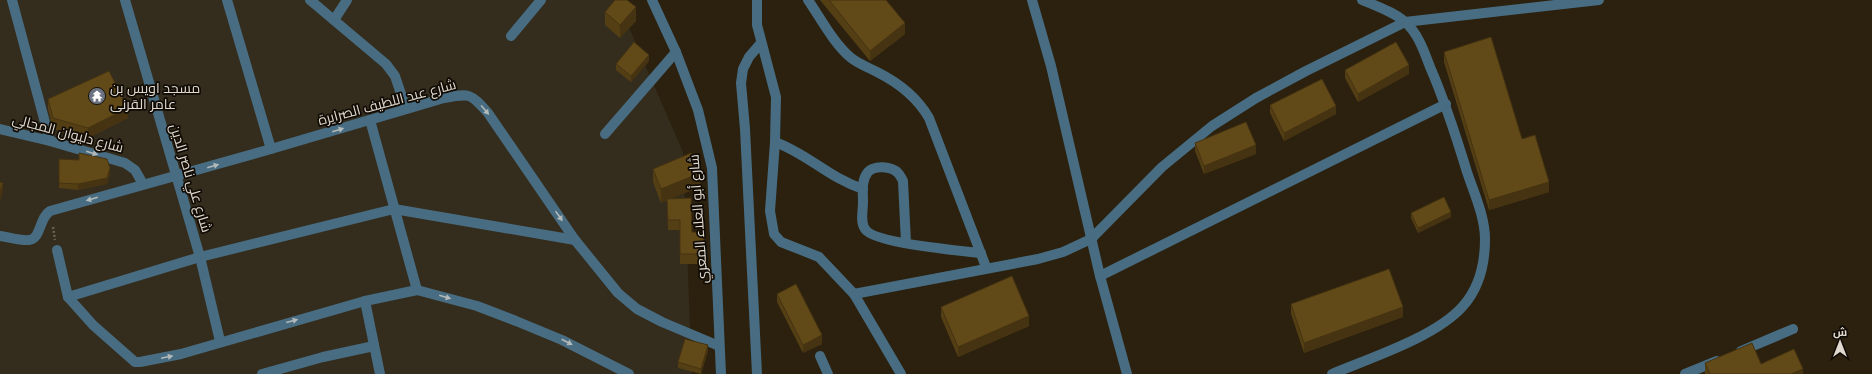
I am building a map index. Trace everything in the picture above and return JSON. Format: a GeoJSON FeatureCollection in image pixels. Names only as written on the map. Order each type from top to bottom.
{"type":"FeatureCollection","features":[{"type":"Feature","properties":{"kind":"street"},"geometry":{"type":"LineString","coordinates":[[12,0],[50,141]]}},
{"type":"Feature","properties":{"kind":"street","name":"شارع علي ناصر الدين"},"geometry":{"type":"LineString","coordinates":[[125,0],[175,177],[200,257],[220,341]]}},
{"type":"Feature","properties":{"kind":"street"},"geometry":{"type":"LineString","coordinates":[[227,0],[271,149]]}},
{"type":"Feature","properties":{"kind":"street"},"geometry":{"type":"LineString","coordinates":[[310,0],[386,64],[395,76],[406,110]]}},
{"type":"Feature","properties":{"kind":"street"},"geometry":{"type":"LineString","coordinates":[[334,20],[347,0]]}},
{"type":"Feature","properties":{"kind":"street"},"geometry":{"type":"LineString","coordinates":[[511,36],[541,0]]}},
{"type":"Feature","properties":{"kind":"street","name":"شارع أبو العلاء المعري"},"geometry":{"type":"LineString","coordinates":[[652,0],[676,52],[698,110],[712,168],[721,374]]}},
{"type":"Feature","properties":{"kind":"street"},"geometry":{"type":"LineString","coordinates":[[758,0],[757,25],[776,97],[775,142],[770,211],[774,234],[781,242],[819,257],[854,294],[901,374]]}},
{"type":"Feature","properties":{"kind":"street"},"geometry":{"type":"LineString","coordinates":[[808,0],[841,48],[850,57],[889,79],[913,95],[922,107],[929,118],[986,267]]}},
{"type":"Feature","properties":{"kind":"street"},"geometry":{"type":"LineString","coordinates":[[1032,0],[1051,66],[1100,276],[1127,374]]}},
{"type":"Feature","properties":{"kind":"street"},"geometry":{"type":"LineString","coordinates":[[1332,374],[1424,335],[1445,323],[1463,306],[1476,285],[1484,262],[1485,237],[1480,213],[1446,104],[1421,45],[1405,22],[1362,0]]}},
{"type":"Feature","properties":{"kind":"street"},"geometry":{"type":"LineString","coordinates":[[854,294],[986,267],[1038,259],[1063,252],[1091,239],[1162,167],[1212,126],[1256,98],[1306,71],[1405,22],[1599,0]]}},
{"type":"Feature","properties":{"kind":"street"},"geometry":{"type":"LineString","coordinates":[[757,374],[745,129],[741,83],[743,69],[749,57],[761,43]]}},
{"type":"Feature","properties":{"kind":"street"},"geometry":{"type":"LineString","coordinates":[[605,134],[676,52]]}},
{"type":"Feature","properties":{"kind":"street","name":"شارع عبد اللطيف الصرايرة"},"geometry":{"type":"LineString","coordinates":[[50,211],[143,184],[175,177],[450,97],[466,95],[474,97],[488,113],[575,240],[618,293],[637,309],[662,322],[719,346]]}},
{"type":"Feature","properties":{"kind":"street"},"geometry":{"type":"LineString","coordinates":[[1100,276],[1446,104]]}},
{"type":"Feature","properties":{"kind":"street"},"geometry":{"type":"LineString","coordinates":[[370,120],[417,290]]}},
{"type":"Feature","properties":{"kind":"street","name":"شارع دليوان المجالي"},"geometry":{"type":"LineString","coordinates":[[0,129],[50,141],[125,163],[135,170],[143,184]]}},
{"type":"Feature","properties":{"kind":"street"},"geometry":{"type":"LineString","coordinates":[[775,142],[803,154],[838,179],[863,189]]}},
{"type":"Feature","properties":{"kind":"street"},"geometry":{"type":"LineString","coordinates":[[906,243],[903,181],[899,173],[891,168],[875,168],[868,172],[864,179],[863,189],[862,224],[871,235],[906,243],[981,253]]}},
{"type":"Feature","properties":{"kind":"street"},"geometry":{"type":"LineString","coordinates":[[68,297],[200,257],[394,209],[575,240]]}},
{"type":"Feature","properties":{"kind":"street"},"geometry":{"type":"LineString","coordinates":[[0,236],[25,240],[33,239],[37,236],[45,214],[50,211]]}},
{"type":"Feature","properties":{"kind":"street"},"geometry":{"type":"LineString","coordinates":[[57,250],[68,297],[94,326],[135,362],[181,354],[220,341],[365,302],[417,290],[477,306],[516,321],[562,340],[629,374]]}},
{"type":"Feature","properties":{"kind":"street"},"geometry":{"type":"LineString","coordinates":[[365,302],[380,374]]}},
{"type":"Feature","properties":{"kind":"street"},"geometry":{"type":"LineString","coordinates":[[1685,374],[1793,329]]}},
{"type":"Feature","properties":{"kind":"street"},"geometry":{"type":"LineString","coordinates":[[262,374],[323,357],[374,346]]}},
{"type":"Feature","properties":{"kind":"street"},"geometry":{"type":"LineString","coordinates":[[820,356],[828,374]]}},
{"type":"Feature","properties":{"kind":"path"},"geometry":{"type":"LineString","coordinates":[[50,211],[57,250]]}},
{"type":"Feature","properties":{"kind":"shaded area"},"geometry":{"type":"Polygon","coordinates":[[[0,0],[617,0],[683,152],[692,374],[0,374],[0,0]]]}},
{"type":"Feature","properties":{"kind":"building"},"geometry":{"type":"Polygon","coordinates":[[[615,0],[627,0],[636,7],[620,25],[605,12],[615,0]]]}},
{"type":"Feature","properties":{"kind":"building"},"geometry":{"type":"Polygon","coordinates":[[[829,0],[886,0],[905,23],[870,51],[829,0]]]}},
{"type":"Feature","properties":{"kind":"building"},"geometry":{"type":"Polygon","coordinates":[[[1491,37],[1522,139],[1535,135],[1549,182],[1489,200],[1444,52],[1491,37]]]}},
{"type":"Feature","properties":{"kind":"building"},"geometry":{"type":"Polygon","coordinates":[[[634,42],[649,55],[631,76],[616,64],[634,42]]]}},
{"type":"Feature","properties":{"kind":"building"},"geometry":{"type":"Polygon","coordinates":[[[1396,42],[1409,65],[1358,94],[1345,70],[1396,42]]]}},
{"type":"Feature","properties":{"kind":"building","name":"مسجد اويس بن عامر القرنى"},"geometry":{"type":"Polygon","coordinates":[[[109,71],[128,108],[88,128],[53,118],[48,99],[109,71]]]}},
{"type":"Feature","properties":{"kind":"building"},"geometry":{"type":"Polygon","coordinates":[[[1322,79],[1336,106],[1284,133],[1270,105],[1322,79]]]}},
{"type":"Feature","properties":{"kind":"building"},"geometry":{"type":"Polygon","coordinates":[[[1246,122],[1256,145],[1204,166],[1195,143],[1246,122]]]}},
{"type":"Feature","properties":{"kind":"building"},"geometry":{"type":"Polygon","coordinates":[[[79,153],[107,159],[110,168],[107,178],[78,184],[59,183],[59,159],[79,160],[79,153]]]}},
{"type":"Feature","properties":{"kind":"building"},"geometry":{"type":"Polygon","coordinates":[[[691,153],[700,173],[661,189],[653,169],[691,153]]]}},
{"type":"Feature","properties":{"kind":"building"},"geometry":{"type":"Polygon","coordinates":[[[0,182],[3,183],[0,194],[0,182]]]}},
{"type":"Feature","properties":{"kind":"building"},"geometry":{"type":"Polygon","coordinates":[[[1444,197],[1451,212],[1418,228],[1411,213],[1444,197]]]}},
{"type":"Feature","properties":{"kind":"building"},"geometry":{"type":"Polygon","coordinates":[[[691,198],[692,232],[704,233],[704,254],[680,254],[680,220],[668,220],[667,199],[691,198]]]}},
{"type":"Feature","properties":{"kind":"building"},"geometry":{"type":"Polygon","coordinates":[[[1389,269],[1403,307],[1304,343],[1291,304],[1389,269]]]}},
{"type":"Feature","properties":{"kind":"building"},"geometry":{"type":"Polygon","coordinates":[[[1012,276],[1029,316],[958,347],[941,307],[1012,276]]]}},
{"type":"Feature","properties":{"kind":"building"},"geometry":{"type":"Polygon","coordinates":[[[796,284],[822,335],[803,345],[777,294],[796,284]]]}},
{"type":"Feature","properties":{"kind":"building"},"geometry":{"type":"Polygon","coordinates":[[[685,339],[708,345],[701,369],[678,362],[685,339]]]}},
{"type":"Feature","properties":{"kind":"building"},"geometry":{"type":"Polygon","coordinates":[[[1752,343],[1761,364],[1794,349],[1803,369],[1791,374],[1710,374],[1705,363],[1752,343]]]}},
{"type":"Feature","properties":{"kind":"place","name":"مسجد اويس بن عامر القرنى"},"geometry":{"type":"Point","coordinates":[97,96]}}]}
